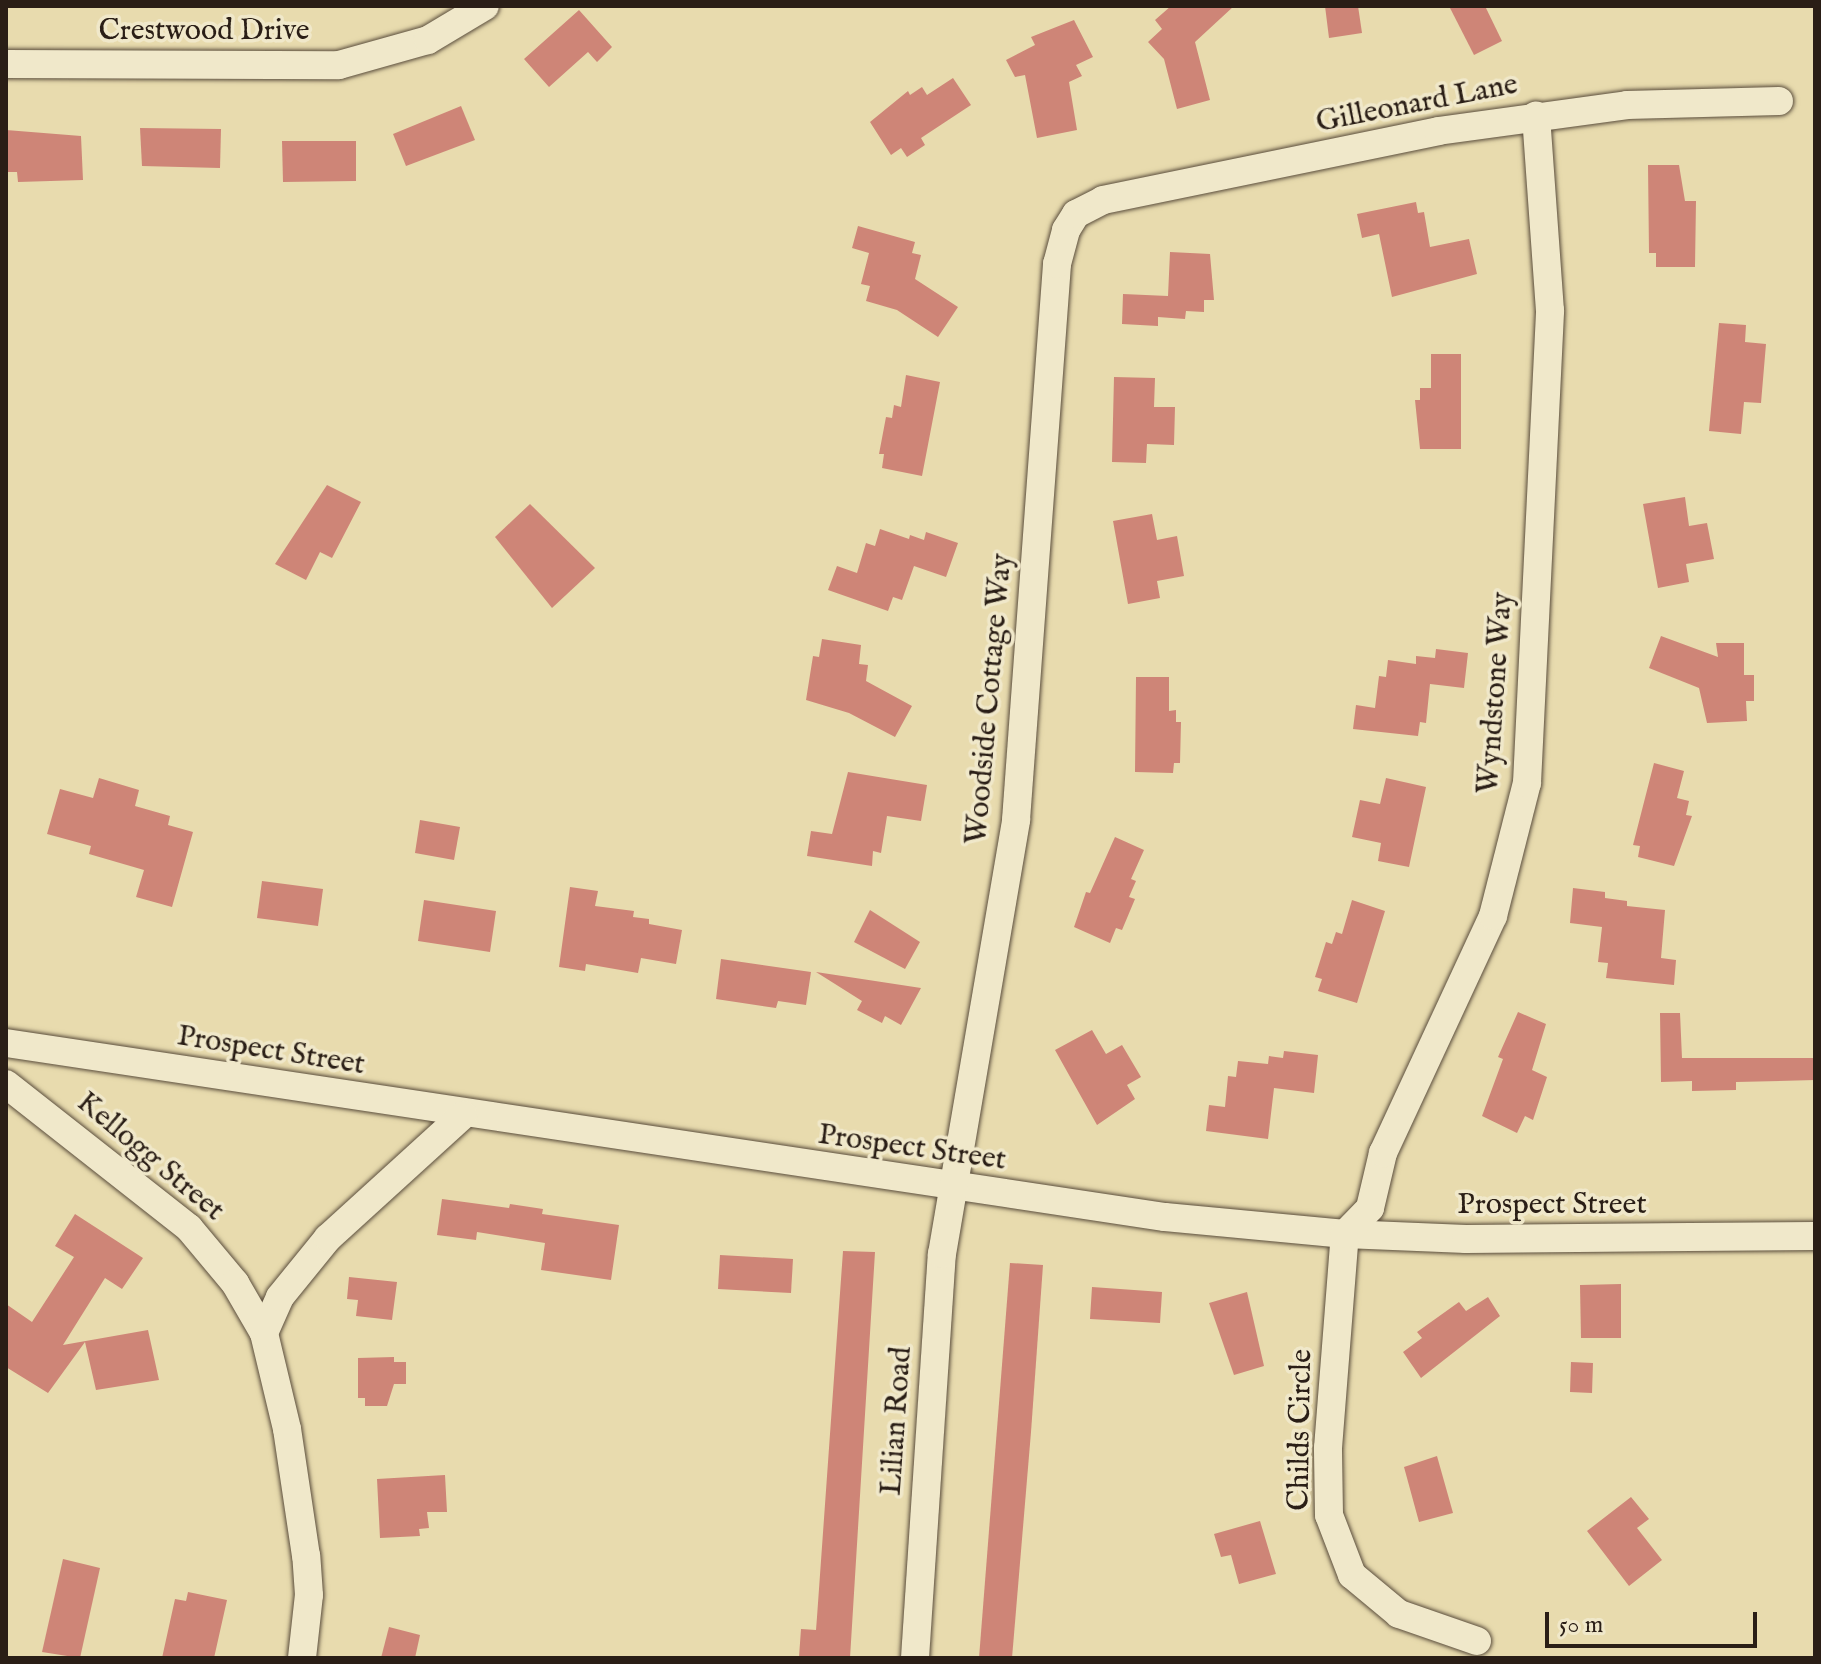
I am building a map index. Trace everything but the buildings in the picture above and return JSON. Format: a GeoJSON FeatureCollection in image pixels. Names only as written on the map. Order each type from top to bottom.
{"type":"FeatureCollection","features":[{"type":"Feature","properties":{"kind":"street","name":"Crestwood Drive"},"geometry":{"type":"LineString","coordinates":[[6,64],[339,65],[428,40],[485,6]]}},
{"type":"Feature","properties":{"kind":"street","name":"Gilleonard Lane"},"geometry":{"type":"LineString","coordinates":[[1076,214],[1103,200],[1536,116],[1678,102],[1779,101]]}},
{"type":"Feature","properties":{"kind":"street","name":"Wyndstone Way"},"geometry":{"type":"LineString","coordinates":[[1345,1234],[1370,1208],[1383,1153],[1479,951],[1521,818],[1530,747],[1550,311],[1536,116]]}},
{"type":"Feature","properties":{"kind":"street","name":"Woodside Cottage Way"},"geometry":{"type":"LineString","coordinates":[[950,1189],[1016,820],[1057,264],[1076,214]]}},
{"type":"Feature","properties":{"kind":"street","name":"Prospect Street"},"geometry":{"type":"LineString","coordinates":[[6,1043],[950,1189],[1345,1234],[1573,1241],[1815,1236]]}},
{"type":"Feature","properties":{"kind":"street","name":"Kellogg Street"},"geometry":{"type":"LineString","coordinates":[[6,1084],[189,1228],[228,1274],[264,1333],[293,1459],[306,1556],[309,1595],[302,1658]]}},
{"type":"Feature","properties":{"kind":"street"},"geometry":{"type":"LineString","coordinates":[[264,1333],[280,1297],[318,1249],[400,1167],[463,1115]]}},
{"type":"Feature","properties":{"kind":"street","name":"Lilian Road"},"geometry":{"type":"LineString","coordinates":[[915,1658],[950,1189]]}},
{"type":"Feature","properties":{"kind":"street","name":"Childs Circle"},"geometry":{"type":"LineString","coordinates":[[1345,1234],[1327,1469],[1329,1515],[1338,1548],[1352,1575],[1373,1597],[1427,1627],[1477,1641]]}}]}
